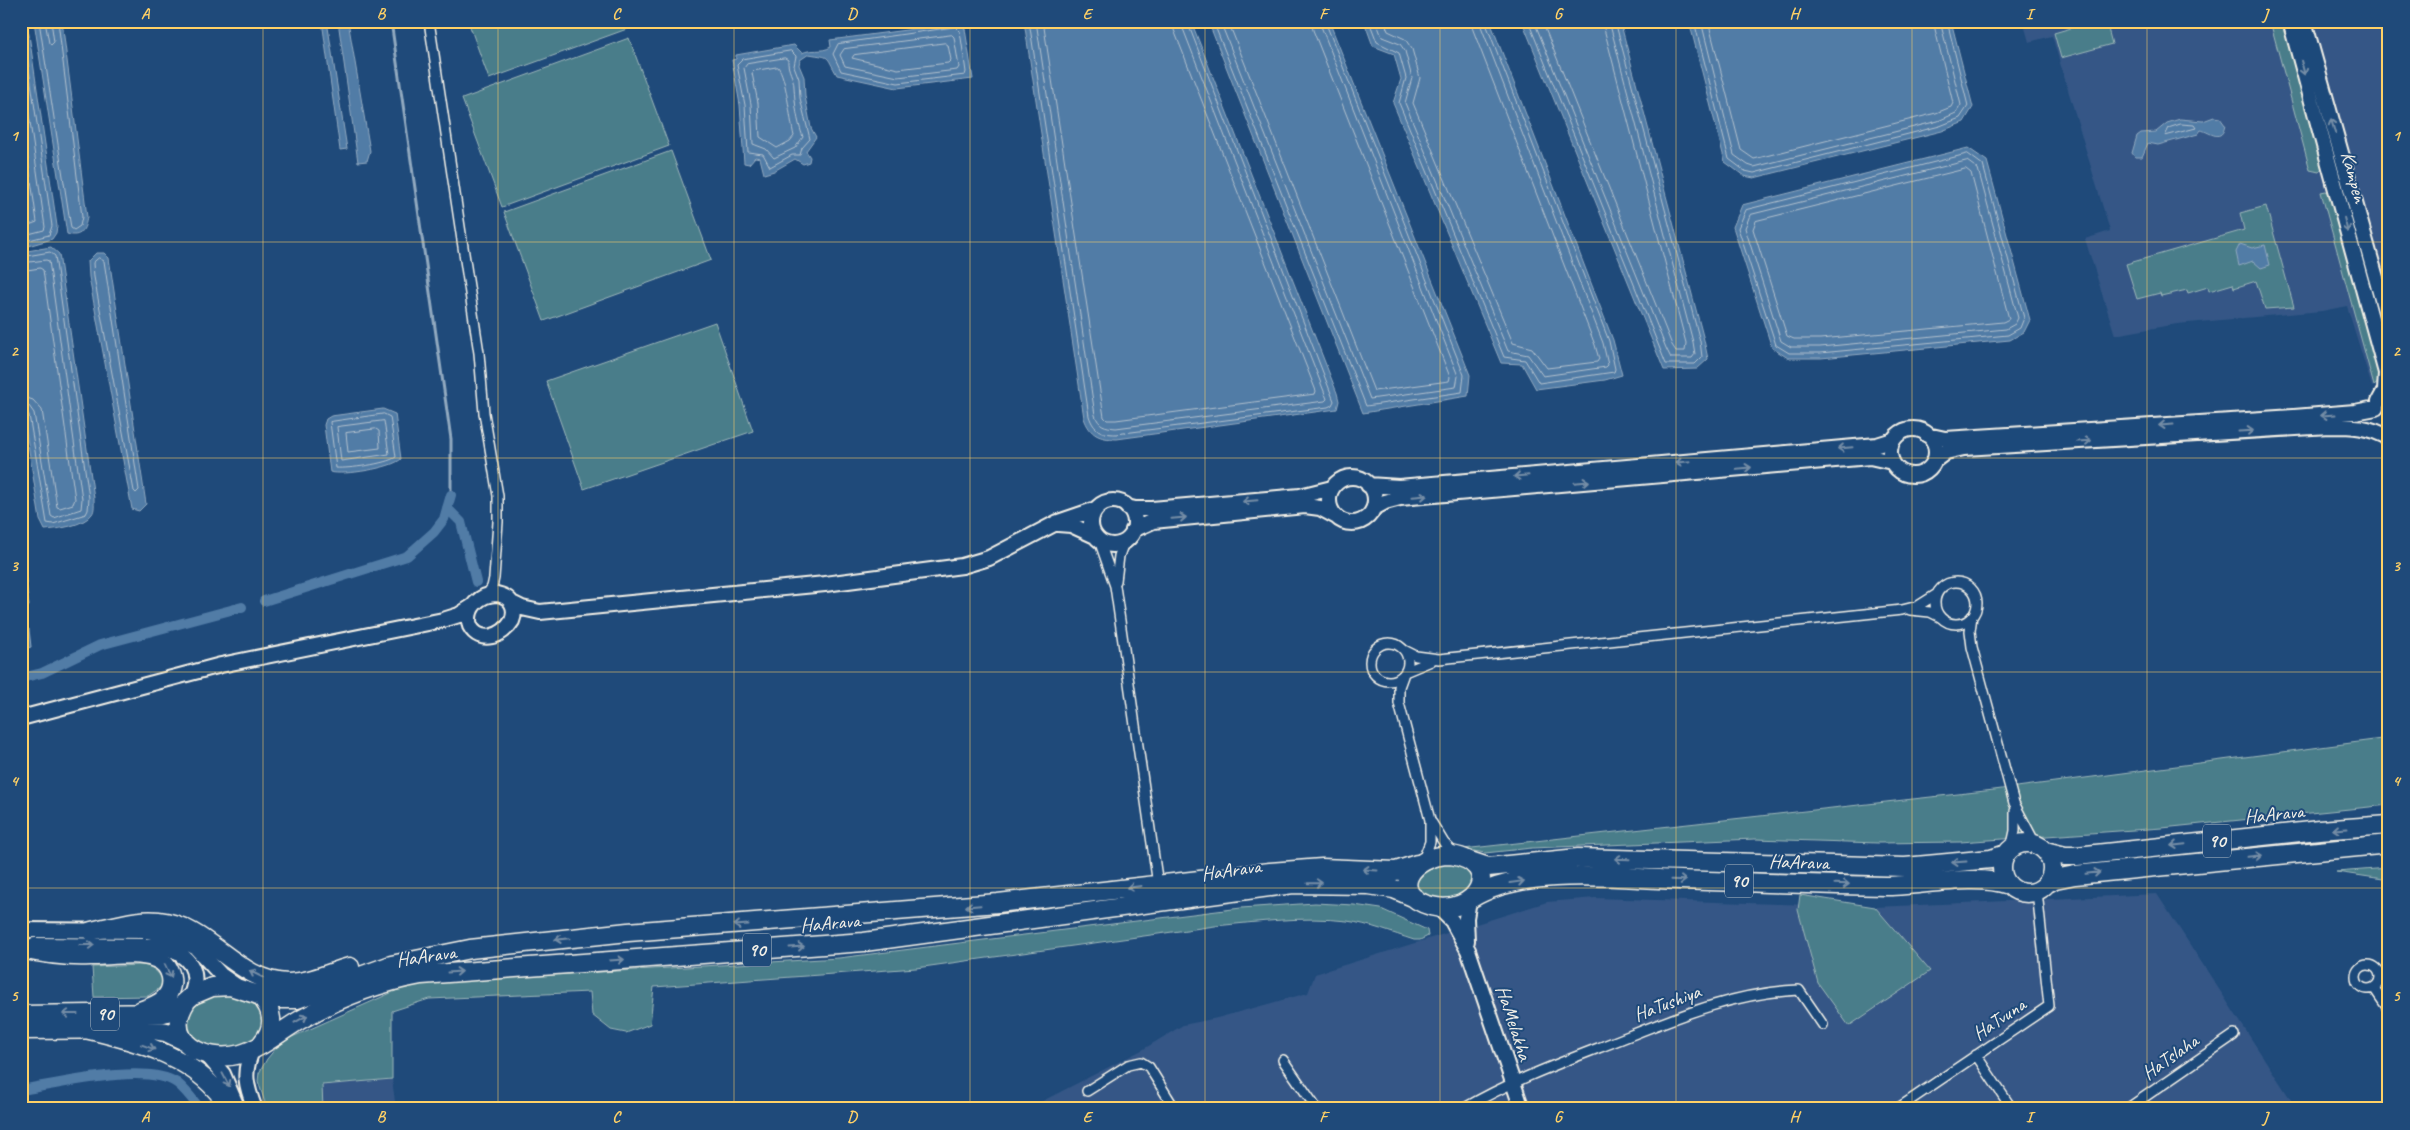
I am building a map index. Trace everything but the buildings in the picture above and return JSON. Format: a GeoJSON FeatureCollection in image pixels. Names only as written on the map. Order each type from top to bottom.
{"type":"FeatureCollection","features":[{"type":"Feature","properties":{"kind":"highway","name":"HaArava"},"geometry":{"type":"LineString","coordinates":[[2041,848],[2065,856],[2077,856],[2306,832],[2389,826]]}},
{"type":"Feature","properties":{"kind":"highway"},"geometry":{"type":"LineString","coordinates":[[2023,843],[2041,848],[2052,866],[2051,874],[2042,887],[2027,893],[2019,892],[2009,885],[2002,874],[2002,866],[2009,852],[2023,843]]}},
{"type":"Feature","properties":{"kind":"highway","name":"HaArava"},"geometry":{"type":"LineString","coordinates":[[2042,887],[2055,879],[2075,875],[2389,844]]}},
{"type":"Feature","properties":{"kind":"highway","name":"HaArava"},"geometry":{"type":"LineString","coordinates":[[1464,859],[1488,867],[1552,859],[1594,858],[1905,867],[1991,859],[2009,852]]}},
{"type":"Feature","properties":{"kind":"highway","name":"90"},"geometry":{"type":"LineString","coordinates":[[1420,862],[1436,856],[1464,859]]}},
{"type":"Feature","properties":{"kind":"highway"},"geometry":{"type":"LineString","coordinates":[[1464,859],[1478,869],[1482,879],[1479,890],[1471,899]]}},
{"type":"Feature","properties":{"kind":"highway","name":"HaArava"},"geometry":{"type":"LineString","coordinates":[[21,1015],[163,1013],[177,1008],[198,992],[212,987],[239,988],[259,996],[277,1000],[297,999],[367,972],[422,957],[470,949],[609,934],[935,909],[1295,870],[1396,871],[1420,862]]}},
{"type":"Feature","properties":{"kind":"highway"},"geometry":{"type":"LineString","coordinates":[[1415,898],[1408,883],[1410,873],[1420,862]]}},
{"type":"Feature","properties":{"kind":"highway","name":"HaArava"},"geometry":{"type":"LineString","coordinates":[[1471,899],[1485,890],[1501,885],[1566,878],[1897,886],[1983,880],[2009,885]]}},
{"type":"Feature","properties":{"kind":"highway","name":"HaArava"},"geometry":{"type":"LineString","coordinates":[[206,1055],[233,1056],[257,1047],[306,1017],[353,994],[384,983],[421,976],[864,942],[1293,884],[1369,885],[1394,889],[1415,898]]}},
{"type":"Feature","properties":{"kind":"highway","name":"90"},"geometry":{"type":"LineString","coordinates":[[1415,898],[1425,904],[1439,908],[1454,907],[1471,899]]}},
{"type":"Feature","properties":{"kind":"highway"},"geometry":{"type":"LineString","coordinates":[[92,931],[148,920],[167,922],[190,930],[259,976],[268,980],[288,983],[320,977],[364,964],[422,957]]}},
{"type":"Feature","properties":{"kind":"highway"},"geometry":{"type":"LineString","coordinates":[[21,949],[77,956],[142,956],[163,962],[172,976],[172,984],[165,998],[145,1009],[125,1014]]}},
{"type":"Feature","properties":{"kind":"highway"},"geometry":{"type":"LineString","coordinates":[[257,1047],[268,1035],[272,1022],[269,1008],[259,996]]}},
{"type":"Feature","properties":{"kind":"highway"},"geometry":{"type":"LineString","coordinates":[[185,1041],[179,1028],[178,1019],[188,1000]]}},
{"type":"Feature","properties":{"kind":"highway"},"geometry":{"type":"LineString","coordinates":[[85,1029],[143,1045],[185,1063],[210,1082],[230,1109]]}},
{"type":"Feature","properties":{"kind":"highway","name":"90"},"geometry":{"type":"LineString","coordinates":[[21,1030],[156,1030],[166,1032],[185,1041],[196,1051],[206,1055]]}},
{"type":"Feature","properties":{"kind":"street"},"geometry":{"type":"LineString","coordinates":[[21,718],[230,662],[432,623],[454,617],[486,596],[492,587],[498,522],[498,496],[484,413],[479,353],[429,21]]}},
{"type":"Feature","properties":{"kind":"street","name":"Kampen"},"geometry":{"type":"LineString","coordinates":[[2290,21],[2386,373],[2385,390],[2381,401]]}},
{"type":"Feature","properties":{"kind":"street","name":"Kampen"},"geometry":{"type":"LineString","coordinates":[[2304,21],[2389,324]]}},
{"type":"Feature","properties":{"kind":"street"},"geometry":{"type":"LineString","coordinates":[[1927,435],[1945,439],[2343,414],[2381,401]]}},
{"type":"Feature","properties":{"kind":"street"},"geometry":{"type":"LineString","coordinates":[[2381,401],[2375,421],[2387,437]]}},
{"type":"Feature","properties":{"kind":"street"},"geometry":{"type":"LineString","coordinates":[[1934,461],[1935,445],[1927,435],[1919,430],[1912,429],[1898,435],[1890,447],[1892,462],[1902,473],[1910,475],[1924,472],[1946,452],[1964,448],[2348,426],[2365,427],[2387,437]]}},
{"type":"Feature","properties":{"kind":"street"},"geometry":{"type":"LineString","coordinates":[[1368,485],[1409,486],[1877,445],[1893,440]]}},
{"type":"Feature","properties":{"kind":"street"},"geometry":{"type":"LineString","coordinates":[[1115,586],[1117,565],[1124,542],[1133,530],[1153,521],[1305,506],[1320,508],[1342,521],[1357,523],[1364,520],[1374,508],[1385,502],[1400,498],[1870,457],[1892,462]]}},
{"type":"Feature","properties":{"kind":"street"},"geometry":{"type":"LineString","coordinates":[[494,578],[496,588],[507,599],[522,608],[540,612],[825,584],[962,566],[989,558],[1050,526],[1096,509],[1105,502],[1112,501],[1135,509],[1152,510],[1300,496],[1332,488],[1344,479],[1351,477],[1358,478],[1368,485],[1374,493],[1374,508]]}},
{"type":"Feature","properties":{"kind":"street"},"geometry":{"type":"LineString","coordinates":[[1332,488],[1329,502],[1336,516]]}},
{"type":"Feature","properties":{"kind":"street"},"geometry":{"type":"LineString","coordinates":[[1127,507],[1134,516],[1133,530]]}},
{"type":"Feature","properties":{"kind":"street"},"geometry":{"type":"LineString","coordinates":[[1096,509],[1091,525],[1115,586],[1158,885]]}},
{"type":"Feature","properties":{"kind":"street"},"geometry":{"type":"LineString","coordinates":[[1050,526],[1071,525],[1110,544],[1124,542]]}},
{"type":"Feature","properties":{"kind":"street"},"geometry":{"type":"LineString","coordinates":[[1399,703],[1385,681],[1372,669],[1370,663],[1378,646],[1390,643],[1416,656],[1439,659],[1902,610],[1918,606],[1937,594],[1949,583],[1960,582],[1968,586],[1976,598],[1976,609],[1970,626],[1972,647],[2014,803],[2015,831],[2009,852]]}},
{"type":"Feature","properties":{"kind":"street"},"geometry":{"type":"LineString","coordinates":[[1937,594],[1935,606],[1941,617]]}},
{"type":"Feature","properties":{"kind":"street"},"geometry":{"type":"LineString","coordinates":[[486,596],[507,599]]}},
{"type":"Feature","properties":{"kind":"street"},"geometry":{"type":"LineString","coordinates":[[506,628],[513,617],[507,599]]}},
{"type":"Feature","properties":{"kind":"street"},"geometry":{"type":"LineString","coordinates":[[473,606],[468,618],[474,632]]}},
{"type":"Feature","properties":{"kind":"street"},"geometry":{"type":"LineString","coordinates":[[1902,610],[1930,612],[1941,617],[1954,624],[1966,635],[1972,647]]}},
{"type":"Feature","properties":{"kind":"street"},"geometry":{"type":"LineString","coordinates":[[432,623],[453,624],[490,637],[540,612]]}},
{"type":"Feature","properties":{"kind":"street"},"geometry":{"type":"LineString","coordinates":[[1954,624],[1962,623],[1972,616]]}},
{"type":"Feature","properties":{"kind":"street"},"geometry":{"type":"LineString","coordinates":[[1404,650],[1408,658],[1405,673],[1399,687],[1399,703],[1430,820],[1430,842],[1420,862]]}},
{"type":"Feature","properties":{"kind":"street"},"geometry":{"type":"LineString","coordinates":[[1385,681],[1398,679],[1405,673],[1439,659]]}},
{"type":"Feature","properties":{"kind":"street"},"geometry":{"type":"LineString","coordinates":[[2014,803],[2041,848]]}},
{"type":"Feature","properties":{"kind":"street"},"geometry":{"type":"LineString","coordinates":[[1430,820],[1444,844],[1464,859]]}},
{"type":"Feature","properties":{"kind":"street","name":"HaTvuna"},"geometry":{"type":"LineString","coordinates":[[1897,1109],[2049,1006],[2042,887]]}},
{"type":"Feature","properties":{"kind":"street","name":"HaMelakha"},"geometry":{"type":"LineString","coordinates":[[1468,950],[1466,924],[1471,899]]}},
{"type":"Feature","properties":{"kind":"street","name":"HaMelakha"},"geometry":{"type":"LineString","coordinates":[[1439,908],[1452,921],[1468,950],[1522,1109]]}},
{"type":"Feature","properties":{"kind":"street"},"geometry":{"type":"LineString","coordinates":[[21,930],[146,931],[173,935],[196,948],[221,975],[239,988]]}},
{"type":"Feature","properties":{"kind":"street"},"geometry":{"type":"LineString","coordinates":[[21,944],[162,946],[181,955],[193,969],[194,987],[188,1000]]}},
{"type":"Feature","properties":{"kind":"street"},"geometry":{"type":"LineString","coordinates":[[2374,988],[2389,1010]]}},
{"type":"Feature","properties":{"kind":"street","name":"HaTushiya"},"geometry":{"type":"LineString","coordinates":[[1512,1082],[1680,1016],[1749,994],[1799,990],[1823,1025]]}},
{"type":"Feature","properties":{"kind":"street","name":"HaTslaha"},"geometry":{"type":"LineString","coordinates":[[2127,1109],[2234,1035]]}},
{"type":"Feature","properties":{"kind":"street"},"geometry":{"type":"LineString","coordinates":[[255,1109],[246,1086],[245,1075],[257,1047]]}},
{"type":"Feature","properties":{"kind":"street"},"geometry":{"type":"LineString","coordinates":[[206,1055],[223,1074],[238,1109]]}},
{"type":"Feature","properties":{"kind":"street"},"geometry":{"type":"LineString","coordinates":[[1976,1055],[2012,1109]]}},
{"type":"Feature","properties":{"kind":"street"},"geometry":{"type":"LineString","coordinates":[[1283,1060],[1316,1109]]}},
{"type":"Feature","properties":{"kind":"street"},"geometry":{"type":"LineString","coordinates":[[1087,1091],[1128,1065],[1138,1061],[1149,1067],[1175,1109]]}},
{"type":"Feature","properties":{"kind":"street"},"geometry":{"type":"LineString","coordinates":[[1464,1109],[1512,1082]]}},
{"type":"Feature","properties":{"kind":"shaded area"},"geometry":{"type":"Polygon","coordinates":[[[2023,21],[2389,21],[2389,381],[2372,387],[2347,306],[2322,311],[2177,324],[2115,335],[2085,239],[2110,231],[2052,36],[2029,42],[2023,21]]]}},
{"type":"Feature","properties":{"kind":"shaded area"},"geometry":{"type":"Polygon","coordinates":[[[2157,894],[2297,1109],[1027,1109],[1142,1050],[1183,1025],[1217,1018],[1308,993],[1315,974],[1547,902],[1595,898],[1875,907],[2157,894]]]}},
{"type":"Feature","properties":{"kind":"shaded area"},"geometry":{"type":"Polygon","coordinates":[[[392,1079],[396,1109],[323,1109],[322,1085],[392,1079]]]}},
{"type":"Feature","properties":{"kind":"green space"},"geometry":{"type":"Polygon","coordinates":[[[468,21],[649,21],[489,79],[468,21]]]}},
{"type":"Feature","properties":{"kind":"green space"},"geometry":{"type":"Polygon","coordinates":[[[2095,21],[2106,21],[2112,44],[2061,58],[2054,33],[2095,21]]]}},
{"type":"Feature","properties":{"kind":"green space"},"geometry":{"type":"Polygon","coordinates":[[[2270,21],[2283,21],[2324,165],[2319,172],[2310,170],[2270,21]]]}},
{"type":"Feature","properties":{"kind":"green space"},"geometry":{"type":"Polygon","coordinates":[[[629,38],[669,146],[502,207],[462,99],[629,38]]]}},
{"type":"Feature","properties":{"kind":"green space"},"geometry":{"type":"Polygon","coordinates":[[[671,151],[711,260],[544,321],[504,212],[671,151]]]}},
{"type":"Feature","properties":{"kind":"green space"},"geometry":{"type":"Polygon","coordinates":[[[2326,191],[2332,194],[2381,370],[2380,381],[2374,386],[2321,192],[2326,191]]]}},
{"type":"Feature","properties":{"kind":"green space"},"geometry":{"type":"Polygon","coordinates":[[[2266,206],[2294,307],[2265,309],[2256,281],[2234,288],[2233,284],[2209,291],[2208,287],[2188,293],[2187,290],[2161,296],[2160,293],[2137,299],[2126,264],[2244,230],[2240,213],[2266,206]]]}},
{"type":"Feature","properties":{"kind":"green space"},"geometry":{"type":"Polygon","coordinates":[[[715,322],[753,431],[584,489],[546,381],[715,322]]]}},
{"type":"Feature","properties":{"kind":"green space"},"geometry":{"type":"Polygon","coordinates":[[[2389,738],[2389,805],[2162,828],[1960,842],[1878,843],[1755,839],[1532,848],[1485,853],[1463,849],[1994,790],[2389,738]]]}},
{"type":"Feature","properties":{"kind":"green space"},"geometry":{"type":"Polygon","coordinates":[[[1443,860],[1471,869],[1475,887],[1446,902],[1419,894],[1414,879],[1415,876],[1443,860]]]}},
{"type":"Feature","properties":{"kind":"green space"},"geometry":{"type":"Polygon","coordinates":[[[2389,868],[2389,887],[2383,879],[2336,872],[2389,868]]]}},
{"type":"Feature","properties":{"kind":"green space"},"geometry":{"type":"Polygon","coordinates":[[[1800,895],[1875,907],[1930,971],[1849,1026],[1818,983],[1798,910],[1800,895]]]}},
{"type":"Feature","properties":{"kind":"green space"},"geometry":{"type":"Polygon","coordinates":[[[1315,903],[1354,905],[1381,909],[1427,930],[1428,936],[1420,940],[1414,940],[1372,926],[1347,921],[1281,920],[1215,926],[916,968],[654,987],[650,1024],[626,1033],[611,1030],[592,1015],[590,992],[429,999],[392,1011],[392,1079],[322,1085],[323,1109],[267,1109],[258,1081],[259,1073],[267,1059],[276,1048],[290,1038],[402,988],[432,982],[839,958],[1241,908],[1315,903]]]}},
{"type":"Feature","properties":{"kind":"green space"},"geometry":{"type":"Polygon","coordinates":[[[141,965],[151,968],[159,974],[163,981],[161,987],[148,996],[94,997],[92,967],[141,965]]]}},
{"type":"Feature","properties":{"kind":"green space"},"geometry":{"type":"Polygon","coordinates":[[[221,990],[262,1004],[265,1033],[232,1052],[190,1042],[184,1012],[189,1004],[221,990]]]}},
{"type":"Feature","properties":{"kind":"water"},"geometry":{"type":"Polygon","coordinates":[[[21,21],[27,21],[57,226],[56,233],[52,239],[21,248],[21,21]]]}},
{"type":"Feature","properties":{"kind":"water"},"geometry":{"type":"Polygon","coordinates":[[[34,21],[62,21],[87,217],[82,232],[76,235],[67,234],[34,21]]]}},
{"type":"Feature","properties":{"kind":"water"},"geometry":{"type":"Polygon","coordinates":[[[322,21],[327,21],[347,149],[340,150],[322,21]]]}},
{"type":"Feature","properties":{"kind":"water"},"geometry":{"type":"Polygon","coordinates":[[[338,21],[348,21],[370,151],[367,161],[358,162],[338,21]]]}},
{"type":"Feature","properties":{"kind":"water"},"geometry":{"type":"Polygon","coordinates":[[[1024,21],[1191,21],[1337,393],[1339,401],[1337,409],[1117,439],[1100,437],[1092,432],[1084,418],[1024,21]]]}},
{"type":"Feature","properties":{"kind":"water"},"geometry":{"type":"Polygon","coordinates":[[[1208,21],[1329,21],[1470,375],[1468,396],[1363,413],[1208,21]]]}},
{"type":"Feature","properties":{"kind":"water"},"geometry":{"type":"Polygon","coordinates":[[[1364,21],[1490,21],[1613,340],[1622,375],[1605,380],[1536,389],[1522,364],[1501,363],[1393,103],[1401,79],[1394,54],[1373,46],[1364,21]]]}},
{"type":"Feature","properties":{"kind":"water"},"geometry":{"type":"Polygon","coordinates":[[[1522,21],[1620,21],[1704,340],[1708,359],[1697,369],[1664,370],[1522,21]]]}},
{"type":"Feature","properties":{"kind":"water"},"geometry":{"type":"Polygon","coordinates":[[[1689,21],[1951,21],[1973,107],[1964,122],[1942,131],[1754,178],[1744,176],[1725,162],[1689,21]]]}},
{"type":"Feature","properties":{"kind":"water"},"geometry":{"type":"Polygon","coordinates":[[[960,23],[965,29],[973,79],[897,88],[837,75],[827,58],[809,54],[800,60],[799,65],[804,77],[805,96],[811,128],[816,137],[806,151],[810,157],[809,162],[803,164],[795,159],[774,171],[764,174],[760,158],[755,157],[749,164],[744,163],[740,105],[732,60],[736,59],[736,55],[794,45],[802,53],[827,49],[831,47],[830,40],[960,23]]]}},
{"type":"Feature","properties":{"kind":"water"},"geometry":{"type":"Polygon","coordinates":[[[2214,117],[2220,118],[2225,125],[2221,134],[2215,135],[2201,130],[2198,134],[2158,145],[2148,143],[2142,157],[2135,157],[2132,153],[2137,136],[2141,133],[2156,132],[2167,123],[2180,119],[2203,121],[2214,117]]]}},
{"type":"Feature","properties":{"kind":"water"},"geometry":{"type":"Polygon","coordinates":[[[1968,148],[1987,161],[2030,320],[2024,332],[2010,340],[1821,358],[1788,358],[1772,348],[1733,227],[1742,205],[1968,148]]]}},
{"type":"Feature","properties":{"kind":"water"},"geometry":{"type":"Polygon","coordinates":[[[2240,244],[2252,248],[2265,245],[2270,265],[2261,268],[2253,261],[2239,266],[2236,252],[2240,244]]]}},
{"type":"Feature","properties":{"kind":"water"},"geometry":{"type":"Polygon","coordinates":[[[51,247],[59,254],[94,498],[94,511],[88,518],[77,524],[45,530],[40,520],[21,400],[21,252],[51,247]]]}},
{"type":"Feature","properties":{"kind":"water"},"geometry":{"type":"Polygon","coordinates":[[[96,253],[104,253],[109,258],[146,504],[139,511],[132,509],[89,277],[88,261],[96,253]]]}},
{"type":"Feature","properties":{"kind":"water"},"geometry":{"type":"Polygon","coordinates":[[[383,409],[395,414],[401,459],[388,465],[367,470],[345,473],[330,472],[324,425],[326,419],[331,416],[383,409]]]}},
{"type":"Feature","properties":{"kind":"water"},"geometry":{"type":"Polygon","coordinates":[[[21,540],[29,606],[21,612],[21,540]]]}},
{"type":"Feature","properties":{"kind":"water"},"geometry":{"type":"Polygon","coordinates":[[[29,629],[31,647],[21,650],[21,630],[29,629]]]}},
{"type":"Feature","properties":{"kind":"waterway"},"geometry":{"type":"LineString","coordinates":[[391,21],[451,439],[451,495]]}},
{"type":"Feature","properties":{"kind":"waterway"},"geometry":{"type":"LineString","coordinates":[[264,601],[407,556],[434,532],[444,519],[451,495]]}},
{"type":"Feature","properties":{"kind":"waterway"},"geometry":{"type":"LineString","coordinates":[[447,508],[461,522],[476,582]]}},
{"type":"Feature","properties":{"kind":"waterway"},"geometry":{"type":"LineString","coordinates":[[21,678],[42,673],[100,645],[242,607]]}},
{"type":"Feature","properties":{"kind":"waterway"},"geometry":{"type":"LineString","coordinates":[[21,1090],[101,1076],[145,1074],[163,1077],[177,1083],[200,1109]]}}]}
